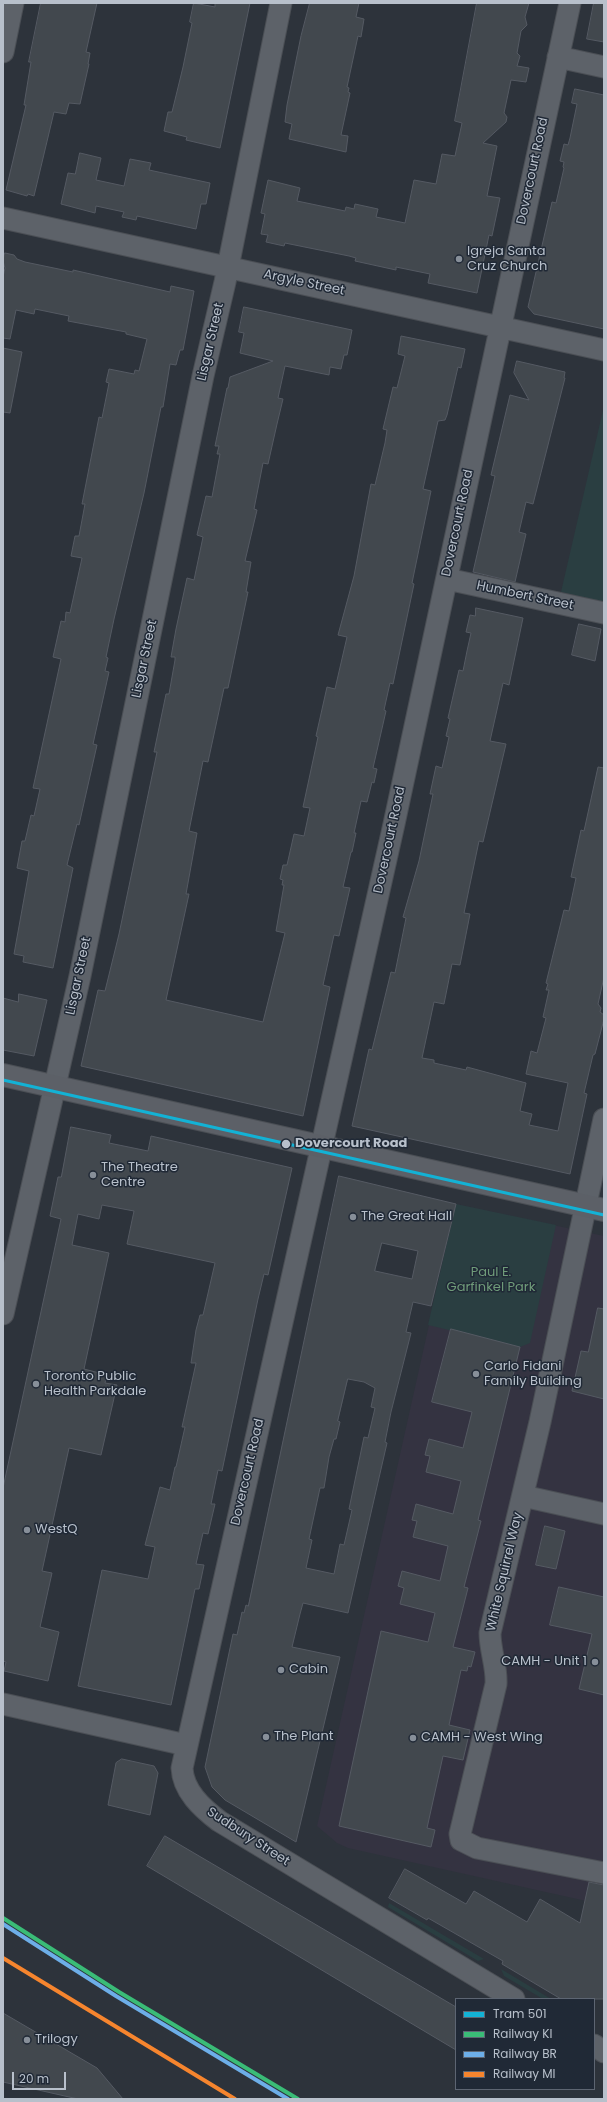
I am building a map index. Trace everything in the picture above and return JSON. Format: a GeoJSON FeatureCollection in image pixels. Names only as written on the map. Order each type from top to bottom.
{"type":"FeatureCollection","features":[{"type":"Feature","properties":{"kind":"main road"},"geometry":{"type":"LineString","coordinates":[[3,1075],[321,1148],[594,1208]]}},
{"type":"Feature","properties":{"kind":"street"},"geometry":{"type":"LineString","coordinates":[[3,52],[13,3]]}},
{"type":"Feature","properties":{"kind":"street","name":"Lisgar Street"},"geometry":{"type":"LineString","coordinates":[[3,1314],[80,976],[203,376],[228,266],[281,3]]}},
{"type":"Feature","properties":{"kind":"street","name":"Dovercourt Road"},"geometry":{"type":"LineString","coordinates":[[186,1745],[321,1148],[447,579],[499,326],[570,3]]}},
{"type":"Feature","properties":{"kind":"street"},"geometry":{"type":"LineString","coordinates":[[558,57],[604,67]]}},
{"type":"Feature","properties":{"kind":"street","name":"Argyle Street"},"geometry":{"type":"LineString","coordinates":[[3,218],[228,266],[604,350]]}},
{"type":"Feature","properties":{"kind":"street","name":"Humbert Street"},"geometry":{"type":"LineString","coordinates":[[447,579],[604,613]]}},
{"type":"Feature","properties":{"kind":"street","name":"White Squirrel Way"},"geometry":{"type":"LineString","coordinates":[[604,1119],[594,1208],[572,1274],[523,1496],[490,1633],[490,1644],[497,1670],[496,1684],[461,1828],[462,1840],[478,1848],[604,1873]]}},
{"type":"Feature","properties":{"kind":"street"},"geometry":{"type":"LineString","coordinates":[[523,1496],[604,1514]]}},
{"type":"Feature","properties":{"kind":"street"},"geometry":{"type":"LineString","coordinates":[[3,1704],[186,1745]]}},
{"type":"Feature","properties":{"kind":"street","name":"Sudbury Street"},"geometry":{"type":"LineString","coordinates":[[186,1745],[182,1768],[186,1785],[198,1803],[219,1822],[512,1998]]}},
{"type":"Feature","properties":{"kind":"street"},"geometry":{"type":"LineString","coordinates":[[595,2047],[604,2052]]}},
{"type":"Feature","properties":{"kind":"shaded area"},"geometry":{"type":"Polygon","coordinates":[[[456,1204],[604,1236],[604,1905],[348,1848],[337,1843],[317,1826],[456,1204]]]}},
{"type":"Feature","properties":{"kind":"green space"},"geometry":{"type":"Polygon","coordinates":[[[604,406],[604,602],[561,592],[604,406]]]}},
{"type":"Feature","properties":{"kind":"green space","name":"Paul E. Garfinkel Park"},"geometry":{"type":"Polygon","coordinates":[[[456,1204],[556,1225],[530,1343],[520,1347],[428,1325],[456,1204]]]}},
{"type":"Feature","properties":{"kind":"green space"},"geometry":{"type":"Polygon","coordinates":[[[389,1903],[484,1959],[478,1961],[388,1907],[389,1903]]]}},
{"type":"Feature","properties":{"kind":"green space"},"geometry":{"type":"Polygon","coordinates":[[[501,1969],[549,1998],[541,1998],[504,1976],[501,1969]]]}},
{"type":"Feature","properties":{"kind":"building"},"geometry":{"type":"Polygon","coordinates":[[[41,3],[97,3],[86,52],[90,53],[89,64],[80,104],[69,103],[66,114],[54,112],[34,196],[28,194],[27,196],[6,190],[26,105],[24,105],[31,62],[29,62],[41,3]]]}},
{"type":"Feature","properties":{"kind":"building"},"geometry":{"type":"Polygon","coordinates":[[[194,3],[215,7],[215,3],[250,3],[220,148],[186,140],[187,137],[164,131],[168,112],[172,112],[183,67],[192,23],[190,22],[194,3]]]}},
{"type":"Feature","properties":{"kind":"building"},"geometry":{"type":"Polygon","coordinates":[[[310,3],[359,3],[356,17],[364,19],[361,37],[358,36],[347,87],[349,88],[348,92],[350,93],[341,135],[348,136],[346,152],[289,139],[292,124],[285,122],[287,105],[301,36],[310,3]]]}},
{"type":"Feature","properties":{"kind":"building"},"geometry":{"type":"Polygon","coordinates":[[[477,3],[529,3],[525,17],[527,25],[521,31],[517,53],[520,56],[517,66],[529,68],[526,82],[511,80],[504,113],[507,117],[506,122],[483,143],[497,146],[487,196],[500,198],[492,236],[489,235],[477,293],[428,283],[430,274],[396,267],[396,270],[355,261],[356,258],[349,256],[285,243],[284,246],[266,242],[268,235],[261,234],[265,214],[261,213],[268,180],[300,188],[297,201],[345,211],[346,207],[354,209],[355,204],[378,209],[376,217],[405,223],[414,180],[436,184],[442,154],[455,156],[462,123],[455,121],[477,3]]]}},
{"type":"Feature","properties":{"kind":"building"},"geometry":{"type":"Polygon","coordinates":[[[594,3],[604,3],[604,42],[587,39],[594,3]]]}},
{"type":"Feature","properties":{"kind":"building"},"geometry":{"type":"Polygon","coordinates":[[[575,89],[604,95],[604,329],[534,314],[528,307],[552,202],[556,203],[564,168],[564,162],[560,161],[564,144],[568,145],[570,138],[577,104],[572,103],[575,89]]]}},
{"type":"Feature","properties":{"kind":"building"},"geometry":{"type":"Polygon","coordinates":[[[80,153],[101,158],[96,180],[124,186],[130,159],[151,163],[149,170],[210,183],[206,204],[201,204],[196,229],[137,216],[136,220],[122,217],[124,212],[96,206],[95,213],[61,204],[68,173],[75,174],[80,153]]]}},
{"type":"Feature","properties":{"kind":"building"},"geometry":{"type":"Polygon","coordinates":[[[5,253],[14,255],[17,259],[25,262],[73,272],[73,270],[170,292],[171,286],[194,291],[183,350],[180,350],[176,365],[170,364],[163,407],[161,407],[144,493],[106,657],[108,658],[105,671],[109,672],[93,744],[97,745],[79,825],[77,824],[67,865],[73,868],[53,968],[23,962],[24,956],[14,954],[29,871],[17,868],[22,841],[25,841],[31,815],[34,816],[40,789],[33,788],[61,659],[53,657],[61,621],[65,622],[66,612],[70,613],[82,558],[71,556],[75,536],[79,536],[85,504],[82,504],[99,417],[102,418],[109,383],[106,382],[109,369],[134,374],[135,370],[139,371],[147,339],[126,334],[126,332],[68,321],[69,316],[35,309],[34,314],[16,310],[10,339],[3,338],[3,277],[5,268],[3,261],[5,253]]]}},
{"type":"Feature","properties":{"kind":"building"},"geometry":{"type":"Polygon","coordinates":[[[244,307],[352,330],[347,355],[344,355],[341,369],[330,367],[329,375],[285,366],[278,398],[283,399],[268,464],[263,463],[254,509],[257,510],[245,561],[251,562],[246,592],[248,592],[228,688],[224,688],[208,762],[203,761],[189,831],[197,833],[186,894],[189,894],[166,1000],[263,1022],[285,933],[276,931],[284,885],[282,885],[283,880],[280,879],[283,865],[287,865],[294,834],[304,836],[310,808],[303,807],[318,737],[316,736],[327,687],[335,689],[347,637],[338,635],[354,576],[371,484],[375,485],[385,443],[387,430],[383,429],[393,387],[397,388],[405,356],[398,354],[401,336],[465,349],[461,368],[458,367],[447,415],[445,420],[438,421],[423,489],[431,491],[412,583],[414,584],[393,684],[390,683],[384,710],[386,711],[373,768],[377,769],[374,783],[372,782],[367,802],[361,801],[354,833],[356,833],[343,887],[350,888],[339,936],[334,935],[323,985],[330,987],[303,1116],[81,1066],[98,990],[105,991],[119,934],[157,752],[154,752],[166,694],[169,694],[175,660],[175,657],[171,657],[176,629],[187,578],[194,580],[203,537],[197,535],[206,496],[212,497],[220,454],[217,454],[219,446],[215,446],[227,388],[230,377],[273,361],[240,353],[244,333],[239,332],[244,307]]]}},
{"type":"Feature","properties":{"kind":"building"},"geometry":{"type":"Polygon","coordinates":[[[3,348],[22,352],[10,413],[3,412],[3,348]]]}},
{"type":"Feature","properties":{"kind":"building"},"geometry":{"type":"Polygon","coordinates":[[[517,361],[565,372],[565,378],[533,504],[526,502],[519,532],[526,534],[515,582],[473,572],[495,476],[491,475],[510,395],[529,400],[514,373],[517,361]]]}},
{"type":"Feature","properties":{"kind":"building"},"geometry":{"type":"Polygon","coordinates":[[[476,608],[523,618],[509,685],[503,683],[490,741],[506,744],[483,842],[479,841],[464,913],[470,914],[460,965],[452,964],[444,1004],[434,1002],[422,1058],[434,1060],[434,1063],[466,1070],[467,1067],[526,1083],[520,1111],[532,1114],[529,1125],[558,1131],[568,1083],[526,1074],[531,1051],[537,1053],[546,1018],[543,1017],[549,990],[546,990],[548,984],[546,983],[564,910],[569,911],[576,878],[571,877],[581,830],[584,831],[598,767],[604,768],[604,977],[598,1004],[601,1008],[600,1012],[604,1015],[604,1019],[595,1054],[593,1055],[584,1093],[587,1094],[570,1174],[352,1126],[369,1049],[372,1050],[391,972],[395,973],[406,918],[403,917],[419,861],[433,794],[430,794],[436,766],[442,768],[449,737],[446,736],[450,719],[448,718],[459,670],[463,671],[471,633],[466,632],[470,615],[475,616],[476,608]]]}},
{"type":"Feature","properties":{"kind":"building"},"geometry":{"type":"Polygon","coordinates":[[[579,624],[601,629],[595,661],[572,655],[579,624]]]}},
{"type":"Feature","properties":{"kind":"building"},"geometry":{"type":"Polygon","coordinates":[[[19,994],[47,1000],[34,1056],[3,1050],[3,998],[18,1002],[19,994]]]}},
{"type":"Feature","properties":{"kind":"building"},"geometry":{"type":"Polygon","coordinates":[[[71,1127],[111,1135],[109,1143],[148,1151],[151,1136],[292,1168],[268,1275],[264,1274],[258,1299],[222,1471],[218,1470],[211,1504],[215,1504],[208,1534],[203,1533],[196,1564],[204,1565],[199,1589],[195,1589],[171,1705],[78,1686],[102,1570],[148,1579],[155,1547],[145,1545],[160,1487],[170,1490],[176,1467],[185,1427],[182,1427],[196,1363],[191,1363],[196,1330],[200,1315],[203,1315],[215,1263],[127,1244],[134,1211],[102,1205],[99,1219],[78,1214],[72,1245],[109,1253],[84,1369],[107,1375],[105,1383],[117,1385],[101,1455],[69,1448],[42,1571],[52,1573],[40,1627],[59,1632],[48,1681],[4,1671],[6,1662],[3,1661],[3,1488],[61,1219],[50,1216],[58,1177],[61,1177],[71,1127]]]}},
{"type":"Feature","properties":{"kind":"building"},"geometry":{"type":"Polygon","coordinates":[[[339,1176],[456,1204],[431,1306],[413,1302],[406,1332],[411,1333],[391,1412],[385,1442],[387,1443],[348,1613],[303,1603],[300,1614],[292,1647],[340,1657],[296,1842],[225,1800],[212,1787],[205,1767],[233,1634],[237,1635],[242,1612],[244,1613],[246,1605],[248,1606],[339,1176]],[[382,1243],[375,1271],[412,1279],[418,1251],[382,1243]],[[348,1379],[338,1421],[340,1422],[336,1439],[334,1439],[329,1457],[324,1488],[320,1488],[309,1539],[312,1540],[306,1568],[334,1574],[340,1544],[344,1545],[352,1510],[349,1509],[364,1437],[368,1438],[375,1408],[371,1407],[375,1388],[364,1382],[348,1379]]]}},
{"type":"Feature","properties":{"kind":"building"},"geometry":{"type":"Polygon","coordinates":[[[598,1308],[604,1309],[604,1399],[572,1391],[581,1351],[588,1352],[598,1308]]]}},
{"type":"Feature","properties":{"kind":"building"},"geometry":{"type":"Polygon","coordinates":[[[451,1329],[520,1347],[478,1520],[481,1521],[464,1587],[468,1588],[453,1647],[475,1652],[471,1667],[468,1666],[467,1671],[461,1670],[449,1725],[470,1730],[463,1760],[443,1756],[427,1828],[435,1830],[431,1847],[339,1826],[381,1631],[428,1642],[435,1613],[400,1604],[404,1588],[398,1586],[402,1571],[440,1581],[448,1546],[413,1537],[417,1521],[412,1520],[416,1504],[453,1514],[461,1481],[426,1472],[430,1456],[425,1455],[429,1439],[463,1448],[472,1412],[432,1402],[451,1329]]]}},
{"type":"Feature","properties":{"kind":"building"},"geometry":{"type":"Polygon","coordinates":[[[545,1526],[565,1531],[556,1569],[536,1565],[545,1526]]]}},
{"type":"Feature","properties":{"kind":"building","name":"CAMH - Unit 1"},"geometry":{"type":"Polygon","coordinates":[[[559,1587],[604,1597],[604,1695],[579,1689],[592,1634],[550,1625],[559,1587]]]}},
{"type":"Feature","properties":{"kind":"building"},"geometry":{"type":"Polygon","coordinates":[[[122,1759],[154,1766],[158,1773],[150,1815],[108,1805],[116,1763],[122,1759]]]}},
{"type":"Feature","properties":{"kind":"building"},"geometry":{"type":"Polygon","coordinates":[[[165,1836],[455,2006],[455,2049],[147,1866],[165,1836]]]}},
{"type":"Feature","properties":{"kind":"building"},"geometry":{"type":"Polygon","coordinates":[[[405,1869],[466,1904],[474,1891],[527,1922],[540,1899],[580,1923],[589,1882],[604,1885],[604,1999],[559,1998],[502,1964],[503,1961],[428,1918],[427,1920],[389,1898],[405,1869]]]}},
{"type":"Feature","properties":{"kind":"building","name":"Trilogy"},"geometry":{"type":"Polygon","coordinates":[[[3,2013],[97,2068],[123,2099],[78,2099],[3,2082],[3,2013]]]}},
{"type":"Feature","properties":{"kind":"tram line","name":"501"},"geometry":{"type":"LineString","coordinates":[[3,1080],[604,1215]]}},
{"type":"Feature","properties":{"kind":"rail line","name":"KI"},"geometry":{"type":"LineString","coordinates":[[3,1918],[119,1992],[298,2099]]}},
{"type":"Feature","properties":{"kind":"rail line","name":"BR"},"geometry":{"type":"LineString","coordinates":[[3,1924],[116,1996],[288,2099]]}},
{"type":"Feature","properties":{"kind":"rail line","name":"MI"},"geometry":{"type":"LineString","coordinates":[[3,1958],[235,2099]]}},
{"type":"Feature","properties":{"kind":"place","name":"Igreja Santa Cruz Church"},"geometry":{"type":"Point","coordinates":[459,259]}},
{"type":"Feature","properties":{"kind":"place","name":"Dovercourt Road"},"geometry":{"type":"Point","coordinates":[286,1144]}},
{"type":"Feature","properties":{"kind":"place","name":"The Theatre Centre"},"geometry":{"type":"Point","coordinates":[93,1175]}},
{"type":"Feature","properties":{"kind":"place","name":"The Great Hall"},"geometry":{"type":"Point","coordinates":[353,1217]}},
{"type":"Feature","properties":{"kind":"place","name":"Carlo Fidani Family Building"},"geometry":{"type":"Point","coordinates":[476,1374]}},
{"type":"Feature","properties":{"kind":"place","name":"Toronto Public Health Parkdale"},"geometry":{"type":"Point","coordinates":[36,1384]}},
{"type":"Feature","properties":{"kind":"place","name":"WestQ"},"geometry":{"type":"Point","coordinates":[27,1530]}},
{"type":"Feature","properties":{"kind":"place","name":"CAMH - Unit 1"},"geometry":{"type":"Point","coordinates":[595,1662]}},
{"type":"Feature","properties":{"kind":"place","name":"Cabin"},"geometry":{"type":"Point","coordinates":[281,1670]}},
{"type":"Feature","properties":{"kind":"place","name":"The Plant"},"geometry":{"type":"Point","coordinates":[266,1737]}},
{"type":"Feature","properties":{"kind":"place","name":"CAMH - West Wing"},"geometry":{"type":"Point","coordinates":[413,1738]}},
{"type":"Feature","properties":{"kind":"place","name":"Trilogy"},"geometry":{"type":"Point","coordinates":[27,2040]}}]}
